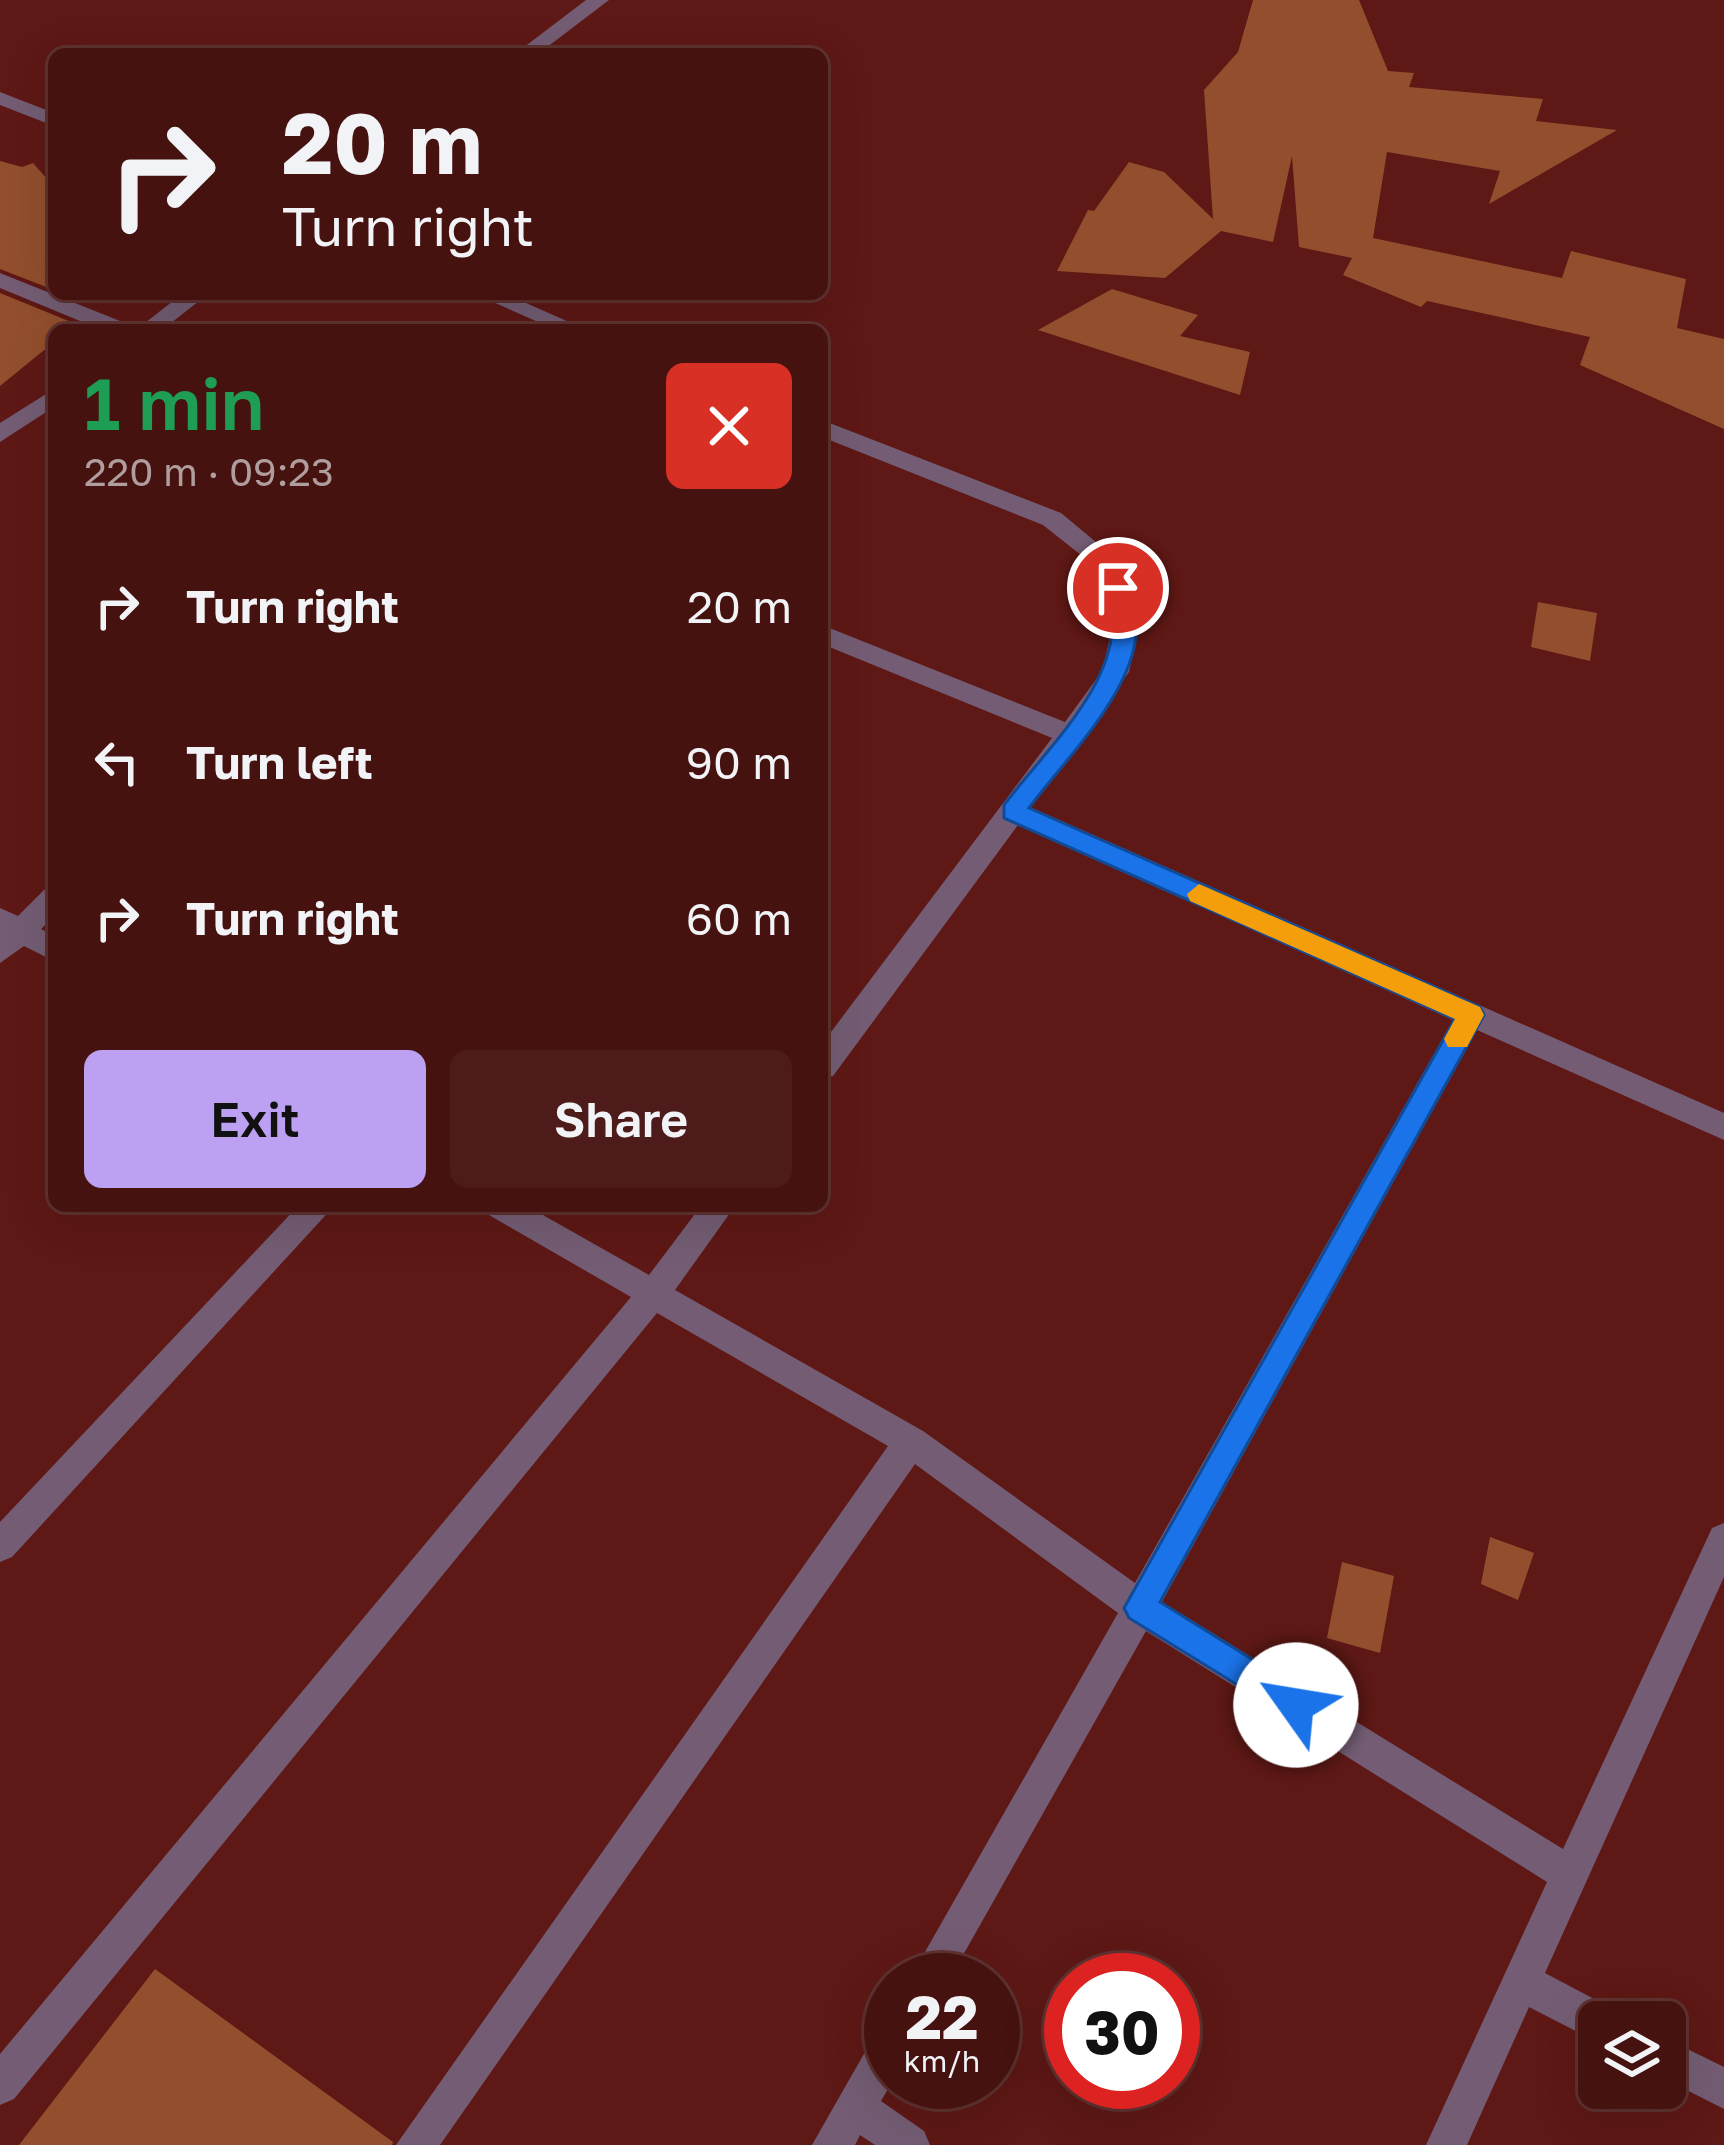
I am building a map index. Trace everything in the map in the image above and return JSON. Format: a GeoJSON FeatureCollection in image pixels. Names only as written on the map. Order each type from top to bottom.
{"type":"FeatureCollection","features":[{"type":"Feature","properties":{"kind":"street"},"geometry":{"type":"LineString","coordinates":[[533,48],[598,0]]}},
{"type":"Feature","properties":{"kind":"street"},"geometry":{"type":"LineString","coordinates":[[0,98],[48,118]]}},
{"type":"Feature","properties":{"kind":"street"},"geometry":{"type":"LineString","coordinates":[[0,280],[48,300]]}},
{"type":"Feature","properties":{"kind":"street"},"geometry":{"type":"LineString","coordinates":[[49,300],[107,324]]}},
{"type":"Feature","properties":{"kind":"street"},"geometry":{"type":"LineString","coordinates":[[155,324],[189,300]]}},
{"type":"Feature","properties":{"kind":"street"},"geometry":{"type":"LineString","coordinates":[[501,300],[561,324]]}},
{"type":"Feature","properties":{"kind":"street"},"geometry":{"type":"LineString","coordinates":[[0,434],[48,400]]}},
{"type":"Feature","properties":{"kind":"street"},"geometry":{"type":"LineString","coordinates":[[828,430],[1052,519],[1108,562],[1128,613],[1116,672],[828,1059]]}},
{"type":"Feature","properties":{"kind":"street"},"geometry":{"type":"LineString","coordinates":[[828,636],[1070,734]]}},
{"type":"Feature","properties":{"kind":"street"},"geometry":{"type":"LineString","coordinates":[[1012,812],[1724,1127]]}},
{"type":"Feature","properties":{"kind":"street"},"geometry":{"type":"LineString","coordinates":[[7,934],[48,903]]}},
{"type":"Feature","properties":{"kind":"street"},"geometry":{"type":"LineString","coordinates":[[7,934],[48,948]]}},
{"type":"Feature","properties":{"kind":"street"},"geometry":{"type":"LineString","coordinates":[[943,1953],[1471,1015]]}},
{"type":"Feature","properties":{"kind":"street"},"geometry":{"type":"LineString","coordinates":[[0,1546],[312,1212]]}},
{"type":"Feature","properties":{"kind":"street"},"geometry":{"type":"LineString","coordinates":[[510,1212],[911,1442],[1140,1608],[1570,1875]]}},
{"type":"Feature","properties":{"kind":"street"},"geometry":{"type":"LineString","coordinates":[[0,2086],[653,1294],[714,1212]]}},
{"type":"Feature","properties":{"kind":"street"},"geometry":{"type":"LineString","coordinates":[[416,2145],[911,1442]]}},
{"type":"Feature","properties":{"kind":"street"},"geometry":{"type":"LineString","coordinates":[[1446,2145],[1724,1539]]}},
{"type":"Feature","properties":{"kind":"street"},"geometry":{"type":"LineString","coordinates":[[1521,1981],[1578,2012]]}},
{"type":"Feature","properties":{"kind":"street"},"geometry":{"type":"LineString","coordinates":[[1686,2069],[1724,2089]]}},
{"type":"Feature","properties":{"kind":"street"},"geometry":{"type":"LineString","coordinates":[[832,2145],[864,2094]]}},
{"type":"Feature","properties":{"kind":"street"},"geometry":{"type":"LineString","coordinates":[[856,2108],[910,2145]]}},
{"type":"Feature","properties":{"kind":"building"},"geometry":{"type":"Polygon","coordinates":[[[1253,0],[1359,0],[1388,71],[1414,73],[1409,87],[1543,99],[1536,121],[1617,130],[1489,204],[1500,171],[1387,152],[1373,238],[1562,278],[1571,251],[1686,279],[1677,328],[1724,339],[1724,429],[1580,365],[1590,337],[1427,301],[1421,307],[1343,275],[1352,258],[1299,247],[1292,156],[1273,242],[1221,231],[1165,278],[1057,271],[1088,210],[1094,211],[1129,162],[1164,172],[1213,219],[1204,90],[1238,52],[1253,0]]]}},
{"type":"Feature","properties":{"kind":"building"},"geometry":{"type":"Polygon","coordinates":[[[0,161],[22,167],[33,163],[48,180],[48,288],[0,269],[0,161]]]}},
{"type":"Feature","properties":{"kind":"building"},"geometry":{"type":"Polygon","coordinates":[[[1112,289],[1198,315],[1180,336],[1250,352],[1240,395],[1038,330],[1112,289]]]}},
{"type":"Feature","properties":{"kind":"building"},"geometry":{"type":"Polygon","coordinates":[[[0,293],[76,324],[48,324],[48,347],[0,386],[0,293]]]}},
{"type":"Feature","properties":{"kind":"building"},"geometry":{"type":"Polygon","coordinates":[[[1538,602],[1597,613],[1590,661],[1531,647],[1538,602]]]}},
{"type":"Feature","properties":{"kind":"building"},"geometry":{"type":"Polygon","coordinates":[[[1490,1537],[1534,1553],[1518,1600],[1481,1584],[1490,1537]]]}},
{"type":"Feature","properties":{"kind":"building"},"geometry":{"type":"Polygon","coordinates":[[[1342,1562],[1394,1576],[1380,1653],[1327,1638],[1342,1562]]]}},
{"type":"Feature","properties":{"kind":"building"},"geometry":{"type":"Polygon","coordinates":[[[155,1969],[393,2142],[392,2145],[19,2145],[155,1969]]]}},
{"type":"Feature","properties":{"kind":"slow traffic"},"geometry":{"type":"LineString","coordinates":[[1199,894],[1471,1015],[1457,1039]]}},
{"type":"Feature","properties":{"kind":"route"},"geometry":{"type":"LineString","coordinates":[[1118,588],[1128,613],[1116,672],[1012,812],[1471,1015],[1140,1608],[1296,1705]]}}]}
